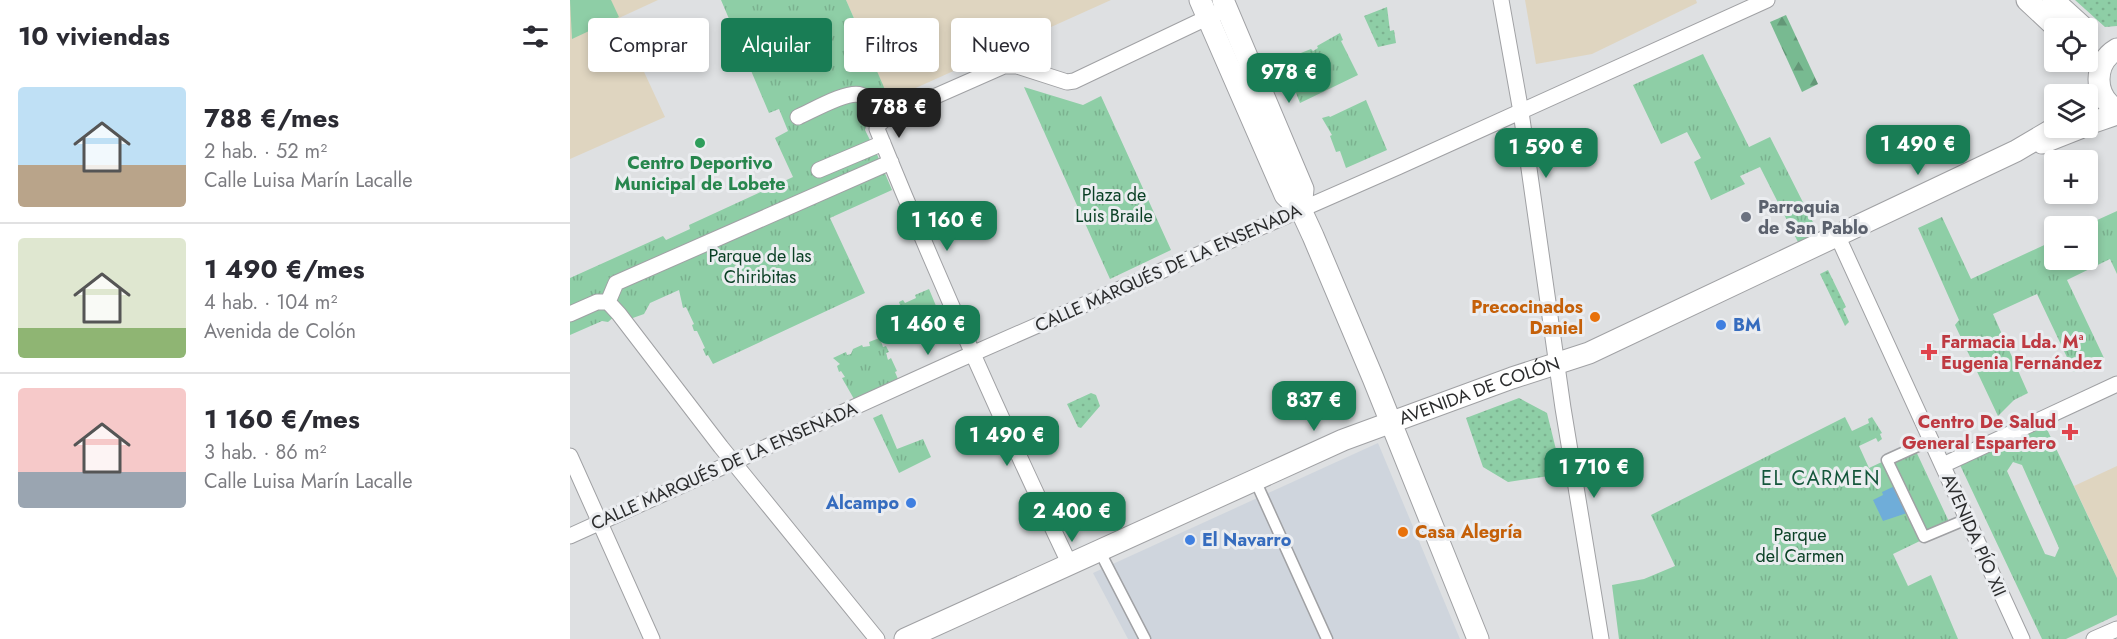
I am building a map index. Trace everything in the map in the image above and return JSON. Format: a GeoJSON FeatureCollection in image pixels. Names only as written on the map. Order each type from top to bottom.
{"type":"FeatureCollection","features":[{"type":"Feature","properties":{"kind":"main road"},"geometry":{"type":"LineString","coordinates":[[2027,0],[2046,18]]}},
{"type":"Feature","properties":{"kind":"main road"},"geometry":{"type":"LineString","coordinates":[[2053,0],[2073,18]]}},
{"type":"Feature","properties":{"kind":"main road"},"geometry":{"type":"LineString","coordinates":[[1225,4],[1303,189],[1301,210]]}},
{"type":"Feature","properties":{"kind":"main road"},"geometry":{"type":"LineString","coordinates":[[1204,9],[1285,195],[1301,210],[1478,639]]}},
{"type":"Feature","properties":{"kind":"main road"},"geometry":{"type":"LineString","coordinates":[[2098,40],[2117,48],[2106,57],[2102,64],[2098,84]]}},
{"type":"Feature","properties":{"kind":"main road"},"geometry":{"type":"LineString","coordinates":[[2096,72],[2103,96],[2117,112],[2098,120]]}},
{"type":"Feature","properties":{"kind":"main road","name":"AVENIDA DE COLÓN"},"geometry":{"type":"LineString","coordinates":[[2016,152],[2044,135]]}},
{"type":"Feature","properties":{"kind":"main road","name":"AVENIDA DE COLÓN"},"geometry":{"type":"LineString","coordinates":[[905,639],[1343,440],[1589,353],[2016,152],[2056,138]]}},
{"type":"Feature","properties":{"kind":"street"},"geometry":{"type":"LineString","coordinates":[[1501,0],[1521,112],[1564,420],[1601,639]]}},
{"type":"Feature","properties":{"kind":"street","name":"CALLE MARQUÉS DE LA ENSENADA"},"geometry":{"type":"LineString","coordinates":[[570,536],[1767,0]]}},
{"type":"Feature","properties":{"kind":"street"},"geometry":{"type":"LineString","coordinates":[[819,170],[880,131],[1004,66],[1017,66],[1067,82],[1074,81],[1204,9],[1225,4]]}},
{"type":"Feature","properties":{"kind":"street"},"geometry":{"type":"LineString","coordinates":[[798,117],[854,94],[863,96],[873,106],[891,162],[973,354],[1070,565]]}},
{"type":"Feature","properties":{"kind":"street"},"geometry":{"type":"LineString","coordinates":[[608,302],[616,283],[891,162]]}},
{"type":"Feature","properties":{"kind":"street","name":"AVENIDA PÍO XII"},"geometry":{"type":"LineString","coordinates":[[1837,235],[2022,639]]}},
{"type":"Feature","properties":{"kind":"street"},"geometry":{"type":"LineString","coordinates":[[570,314],[597,302],[608,302],[733,462],[878,639]]}},
{"type":"Feature","properties":{"kind":"street"},"geometry":{"type":"LineString","coordinates":[[1954,451],[2117,372]]}},
{"type":"Feature","properties":{"kind":"street"},"geometry":{"type":"LineString","coordinates":[[1945,471],[2117,384]]}},
{"type":"Feature","properties":{"kind":"street"},"geometry":{"type":"LineString","coordinates":[[1931,440],[1887,460],[1924,537],[1967,519]]}},
{"type":"Feature","properties":{"kind":"street"},"geometry":{"type":"LineString","coordinates":[[570,456],[652,639]]}},
{"type":"Feature","properties":{"kind":"street"},"geometry":{"type":"LineString","coordinates":[[1255,480],[1327,639]]}},
{"type":"Feature","properties":{"kind":"street"},"geometry":{"type":"LineString","coordinates":[[1100,552],[1145,639]]}},
{"type":"Feature","properties":{"kind":"street"},"geometry":{"type":"LineString","coordinates":[[2094,639],[2117,629]]}},
{"type":"Feature","properties":{"kind":"shaded area"},"geometry":{"type":"Polygon","coordinates":[[[570,0],[658,0],[619,18],[588,18],[588,72],[644,72],[665,117],[570,159],[570,0]]]}},
{"type":"Feature","properties":{"kind":"shaded area"},"geometry":{"type":"Polygon","coordinates":[[[846,0],[1111,0],[1051,27],[1051,18],[951,18],[951,72],[889,100],[877,72],[939,72],[939,18],[854,18],[846,0]]]}},
{"type":"Feature","properties":{"kind":"shaded area"},"geometry":{"type":"Polygon","coordinates":[[[1525,0],[1696,0],[1697,3],[1592,54],[1536,64],[1525,0]]]}},
{"type":"Feature","properties":{"kind":"shaded area"},"geometry":{"type":"Polygon","coordinates":[[[1378,443],[1460,639],[1128,639],[1093,573],[1378,443]]]}},
{"type":"Feature","properties":{"kind":"shaded area"},"geometry":{"type":"Polygon","coordinates":[[[2117,466],[2117,578],[2074,486],[2117,466]]]}},
{"type":"Feature","properties":{"kind":"green space"},"geometry":{"type":"Polygon","coordinates":[[[570,0],[611,0],[619,17],[588,18],[588,32],[572,39],[570,0]]]}},
{"type":"Feature","properties":{"kind":"green space","name":"Parque de las Chiribitas"},"geometry":{"type":"Polygon","coordinates":[[[721,0],[846,0],[854,18],[844,18],[844,72],[877,72],[893,108],[867,121],[865,130],[870,140],[817,164],[876,152],[892,190],[830,218],[865,293],[713,364],[708,355],[706,356],[697,331],[694,331],[692,325],[694,324],[686,307],[683,308],[679,290],[650,303],[644,314],[630,319],[623,309],[608,322],[602,321],[570,335],[570,278],[663,236],[666,240],[690,229],[689,225],[793,177],[775,138],[788,131],[779,109],[769,113],[752,72],[832,72],[832,18],[729,18],[721,0]]]}},
{"type":"Feature","properties":{"kind":"green space"},"geometry":{"type":"Polygon","coordinates":[[[2075,0],[2117,0],[2117,26],[2105,27],[2098,18],[2095,18],[2075,0]]]}},
{"type":"Feature","properties":{"kind":"green space"},"geometry":{"type":"Polygon","coordinates":[[[1387,7],[1390,31],[1394,30],[1396,43],[1378,47],[1364,16],[1387,7]]]}},
{"type":"Feature","properties":{"kind":"green space"},"geometry":{"type":"Polygon","coordinates":[[[1786,15],[1818,84],[1802,92],[1770,22],[1786,15]]]}},
{"type":"Feature","properties":{"kind":"green space"},"geometry":{"type":"Polygon","coordinates":[[[1340,33],[1343,40],[1341,41],[1358,75],[1300,103],[1283,60],[1311,49],[1313,51],[1318,48],[1317,46],[1340,33]]]}},
{"type":"Feature","properties":{"kind":"green space"},"geometry":{"type":"Polygon","coordinates":[[[1703,54],[1749,147],[1770,137],[1823,242],[1803,252],[1760,167],[1740,176],[1745,184],[1711,200],[1694,162],[1701,158],[1687,132],[1661,144],[1633,85],[1703,54]]]}},
{"type":"Feature","properties":{"kind":"green space","name":"Plaza de Luis Braile"},"geometry":{"type":"Polygon","coordinates":[[[1024,87],[1083,105],[1101,96],[1171,250],[1110,279],[1024,87]]]}},
{"type":"Feature","properties":{"kind":"green space"},"geometry":{"type":"Polygon","coordinates":[[[1366,100],[1387,150],[1346,168],[1340,151],[1336,152],[1330,136],[1332,135],[1322,118],[1330,117],[1366,100]]]}},
{"type":"Feature","properties":{"kind":"green space"},"geometry":{"type":"Polygon","coordinates":[[[2117,211],[2117,274],[2110,259],[2098,265],[2098,220],[2117,211]]]}},
{"type":"Feature","properties":{"kind":"green space"},"geometry":{"type":"Polygon","coordinates":[[[1942,217],[1971,279],[2044,245],[2044,270],[2087,270],[2067,280],[2104,358],[2074,372],[2037,294],[1993,314],[2028,393],[2014,400],[1998,416],[1955,325],[1959,320],[1918,228],[1942,217]]]}},
{"type":"Feature","properties":{"kind":"green space"},"geometry":{"type":"Polygon","coordinates":[[[1828,270],[1846,307],[1843,309],[1849,322],[1845,326],[1820,274],[1828,270]]]}},
{"type":"Feature","properties":{"kind":"green space"},"geometry":{"type":"Polygon","coordinates":[[[929,289],[946,330],[935,335],[933,332],[910,344],[904,331],[906,329],[898,317],[900,316],[898,311],[894,308],[900,305],[899,302],[903,300],[905,303],[916,298],[915,295],[929,289]]]}},
{"type":"Feature","properties":{"kind":"green space"},"geometry":{"type":"Polygon","coordinates":[[[882,337],[883,347],[886,346],[889,352],[886,353],[888,360],[891,358],[898,379],[854,399],[842,378],[845,377],[841,371],[839,372],[837,366],[840,364],[833,358],[846,352],[847,355],[851,354],[853,349],[862,345],[863,347],[870,346],[869,342],[882,337]]]}},
{"type":"Feature","properties":{"kind":"green space"},"geometry":{"type":"Polygon","coordinates":[[[1091,393],[1096,395],[1100,406],[1081,428],[1078,427],[1067,404],[1091,393]]]}},
{"type":"Feature","properties":{"kind":"green space"},"geometry":{"type":"Polygon","coordinates":[[[1519,398],[1547,413],[1562,474],[1508,482],[1483,467],[1466,418],[1519,398]]]}},
{"type":"Feature","properties":{"kind":"green space"},"geometry":{"type":"Polygon","coordinates":[[[882,414],[897,449],[923,439],[931,457],[899,473],[873,418],[882,414]]]}},
{"type":"Feature","properties":{"kind":"green space","name":"Parque del Carmen"},"geometry":{"type":"Polygon","coordinates":[[[1845,417],[1852,431],[1869,423],[1868,419],[1872,417],[1882,433],[1880,434],[1882,439],[1878,442],[1876,438],[1859,446],[1869,468],[1914,447],[1951,526],[1893,554],[1908,586],[1931,575],[1958,639],[1619,639],[1612,585],[1644,579],[1675,566],[1651,515],[1845,417]]]}},
{"type":"Feature","properties":{"kind":"green space"},"geometry":{"type":"Polygon","coordinates":[[[2045,425],[2117,578],[2117,615],[2066,639],[2042,639],[1960,465],[2045,425]],[[2013,462],[2007,471],[2045,554],[2055,557],[2059,548],[2022,465],[2013,462]]]}},
{"type":"Feature","properties":{"kind":"water"},"geometry":{"type":"Polygon","coordinates":[[[1897,485],[1910,512],[1883,521],[1873,500],[1883,495],[1882,492],[1897,485]]]}},
{"type":"Feature","properties":{"kind":"place","name":"Centro Deportivo Municipal de Lobete"},"geometry":{"type":"Point","coordinates":[700,143]}},
{"type":"Feature","properties":{"kind":"place","name":"Parroquia de San Pablo"},"geometry":{"type":"Point","coordinates":[1746,217]}},
{"type":"Feature","properties":{"kind":"place","name":"Precocinados Daniel"},"geometry":{"type":"Point","coordinates":[1595,317]}},
{"type":"Feature","properties":{"kind":"place","name":"BM"},"geometry":{"type":"Point","coordinates":[1721,325]}},
{"type":"Feature","properties":{"kind":"place","name":"Farmacia Lda. Mª Eugenia Fernández"},"geometry":{"type":"Point","coordinates":[1929,352]}},
{"type":"Feature","properties":{"kind":"place","name":"Centro De Salud General Espartero"},"geometry":{"type":"Point","coordinates":[2070,432]}},
{"type":"Feature","properties":{"kind":"place","name":"Alcampo"},"geometry":{"type":"Point","coordinates":[911,503]}},
{"type":"Feature","properties":{"kind":"place","name":"Casa Alegría"},"geometry":{"type":"Point","coordinates":[1403,532]}},
{"type":"Feature","properties":{"kind":"place","name":"El Navarro"},"geometry":{"type":"Point","coordinates":[1190,540]}},
{"type":"Feature","properties":{"kind":"district","name":"EL CARMEN"},"geometry":{"type":"Point","coordinates":[1821,478]}}]}
